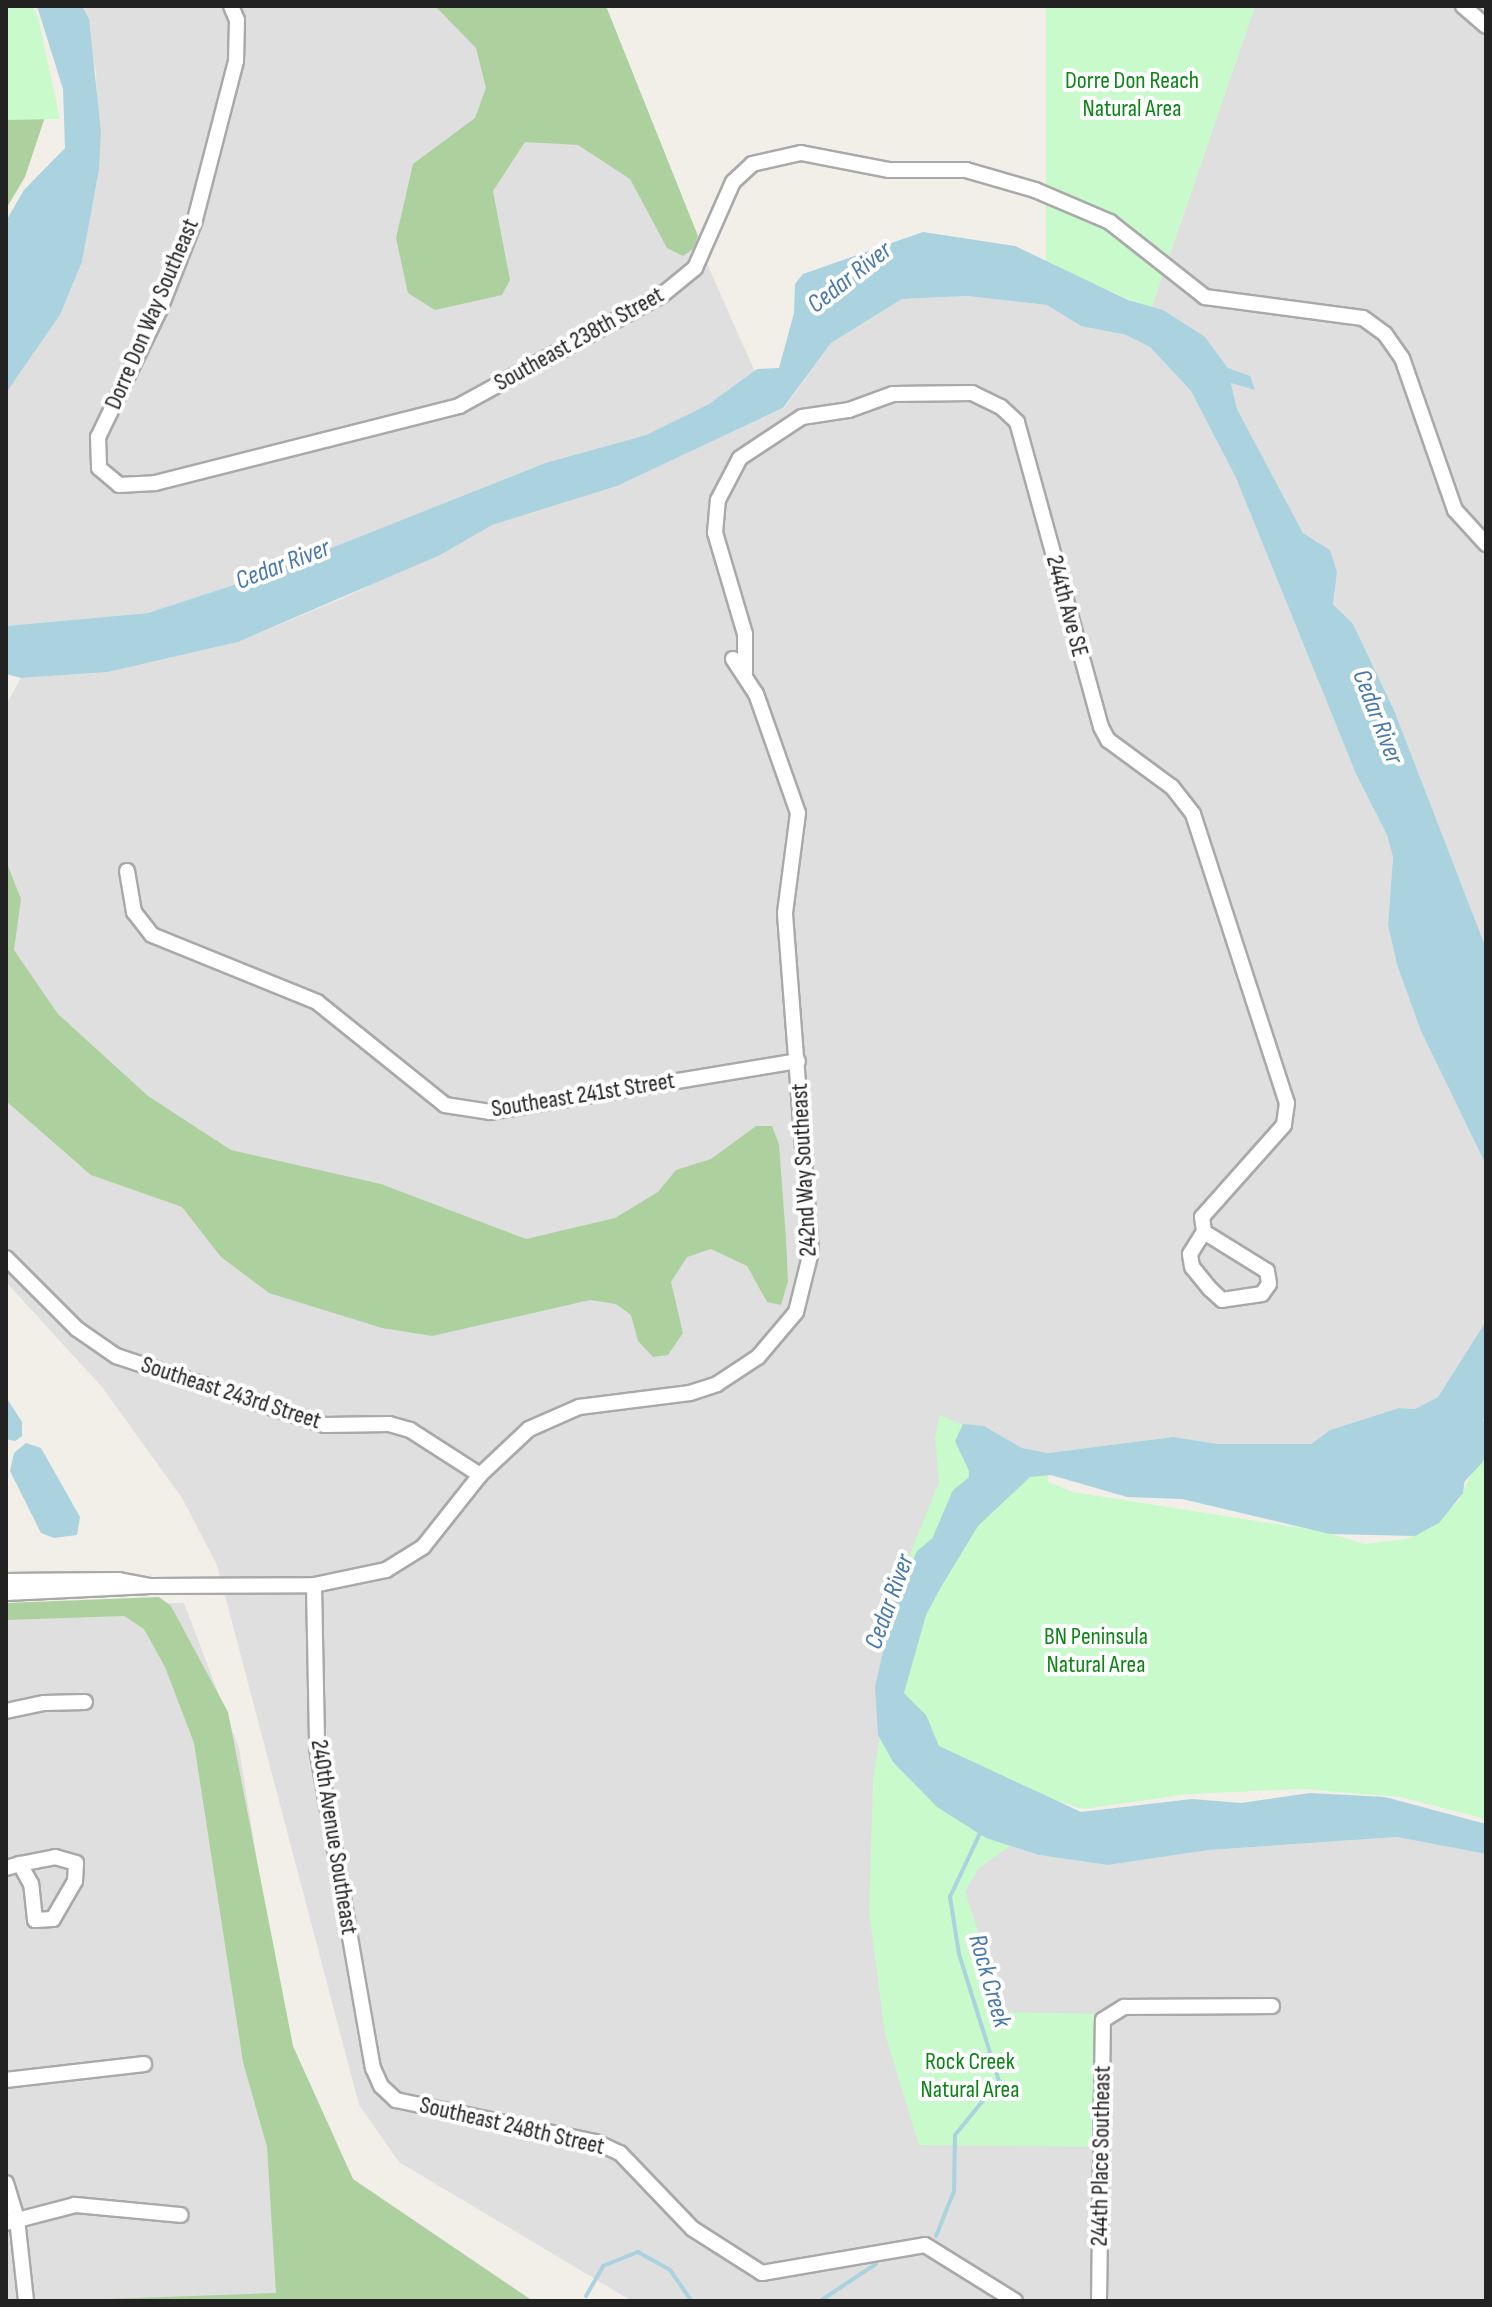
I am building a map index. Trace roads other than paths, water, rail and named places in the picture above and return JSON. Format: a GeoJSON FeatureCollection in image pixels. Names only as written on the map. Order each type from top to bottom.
{"type":"FeatureCollection","features":[{"type":"Feature","properties":{"kind":"street","name":"Dorre Don Way Southeast"},"geometry":{"type":"LineString","coordinates":[[108,479],[96,455],[98,437],[160,309],[195,220],[231,88],[238,40],[231,6]]}},
{"type":"Feature","properties":{"kind":"street"},"geometry":{"type":"LineString","coordinates":[[1463,6],[1486,26]]}},
{"type":"Feature","properties":{"kind":"street","name":"Southeast 238th Street"},"geometry":{"type":"LineString","coordinates":[[108,479],[129,486],[155,483],[459,406],[662,295],[695,268],[733,182],[752,164],[801,153],[889,170],[966,170],[1035,190],[1110,222],[1205,297],[1363,318],[1385,334],[1402,358],[1455,510],[1486,544]]}},
{"type":"Feature","properties":{"kind":"street","name":"244th Ave SE"},"geometry":{"type":"LineString","coordinates":[[745,673],[745,634],[715,533],[718,500],[740,458],[802,417],[849,410],[893,394],[972,393],[1001,407],[1017,422],[1101,727],[1108,740],[1172,787],[1193,814],[1287,1103],[1284,1125],[1209,1204],[1202,1217],[1204,1232],[1190,1254],[1192,1267],[1222,1300],[1262,1294],[1269,1284],[1267,1271],[1204,1232]]}},
{"type":"Feature","properties":{"kind":"street","name":"242nd Way Southeast"},"geometry":{"type":"LineString","coordinates":[[314,1585],[369,1576],[409,1557],[480,1475],[529,1429],[555,1414],[707,1388],[735,1374],[778,1337],[796,1312],[811,1252],[785,913],[798,813],[745,673],[733,659]]}},
{"type":"Feature","properties":{"kind":"street","name":"Southeast 241st Street"},"geometry":{"type":"LineString","coordinates":[[127,871],[134,912],[152,935],[288,986],[317,1002],[445,1105],[490,1112],[798,1061]]}},
{"type":"Feature","properties":{"kind":"street","name":"Southeast 243rd Street"},"geometry":{"type":"LineString","coordinates":[[6,1258],[77,1329],[116,1356],[325,1425],[389,1424],[410,1430],[480,1475]]}},
{"type":"Feature","properties":{"kind":"street"},"geometry":{"type":"LineString","coordinates":[[6,1581],[119,1580],[150,1586]]}},
{"type":"Feature","properties":{"kind":"street"},"geometry":{"type":"LineString","coordinates":[[6,1593],[150,1586],[314,1585]]}},
{"type":"Feature","properties":{"kind":"street","name":"240th Avenue Southeast"},"geometry":{"type":"LineString","coordinates":[[314,1585],[317,1748],[373,2068],[381,2086]]}},
{"type":"Feature","properties":{"kind":"street"},"geometry":{"type":"LineString","coordinates":[[6,1711],[85,1702]]}},
{"type":"Feature","properties":{"kind":"street"},"geometry":{"type":"LineString","coordinates":[[55,1857],[76,1863],[75,1881],[53,1919],[35,1920],[31,1884],[13,1866],[55,1857]]}},
{"type":"Feature","properties":{"kind":"street","name":"244th Place Southeast"},"geometry":{"type":"LineString","coordinates":[[1099,2301],[1102,2027],[1108,2013],[1124,2007],[1272,2006]]}},
{"type":"Feature","properties":{"kind":"street"},"geometry":{"type":"LineString","coordinates":[[6,2080],[144,2064]]}},
{"type":"Feature","properties":{"kind":"street","name":"Southeast 248th Street"},"geometry":{"type":"LineString","coordinates":[[381,2086],[396,2100],[596,2142],[620,2153],[693,2229],[762,2273],[925,2245],[1015,2301]]}},
{"type":"Feature","properties":{"kind":"street"},"geometry":{"type":"LineString","coordinates":[[6,2183],[26,2301]]}},
{"type":"Feature","properties":{"kind":"street"},"geometry":{"type":"LineString","coordinates":[[11,2221],[75,2205],[181,2215]]}},
{"type":"Feature","properties":{"kind":"water"},"geometry":{"type":"Polygon","coordinates":[[[37,6],[82,6],[89,19],[101,132],[99,170],[82,262],[60,315],[6,393],[6,221],[24,190],[65,148],[63,89],[37,6]]]}},
{"type":"Feature","properties":{"kind":"water","name":"Cedar River"},"geometry":{"type":"Polygon","coordinates":[[[923,232],[1015,246],[1128,300],[1163,310],[1205,337],[1228,368],[1250,376],[1255,390],[1231,383],[1237,409],[1303,533],[1330,550],[1337,572],[1333,604],[1353,624],[1394,710],[1486,948],[1486,1165],[1421,1031],[1397,965],[1388,925],[1393,857],[1387,835],[1356,774],[1236,478],[1191,391],[1150,347],[1126,335],[1081,326],[1047,305],[967,296],[902,299],[831,343],[783,408],[617,486],[492,525],[440,555],[238,642],[108,672],[21,678],[6,674],[6,626],[148,613],[261,576],[545,463],[646,435],[709,404],[757,369],[779,368],[794,313],[795,284],[803,274],[923,232]]]}},
{"type":"Feature","properties":{"kind":"water"},"geometry":{"type":"Polygon","coordinates":[[[1486,1321],[1486,1416],[1470,1438],[1463,1493],[1439,1523],[1415,1536],[1330,1534],[1182,1499],[1127,1497],[1051,1475],[1030,1477],[978,1526],[941,1587],[926,1615],[904,1693],[926,1715],[939,1746],[1081,1812],[1192,1799],[1241,1803],[1310,1793],[1385,1797],[1486,1824],[1486,1854],[1397,1837],[1209,1850],[1108,1865],[1039,1855],[986,1838],[937,1807],[893,1762],[878,1735],[875,1687],[893,1607],[917,1551],[946,1527],[968,1499],[969,1471],[955,1441],[963,1424],[984,1426],[1022,1448],[1048,1453],[1173,1437],[1219,1444],[1311,1444],[1330,1430],[1399,1408],[1415,1409],[1438,1397],[1486,1321]]]}},
{"type":"Feature","properties":{"kind":"water"},"geometry":{"type":"Polygon","coordinates":[[[6,1397],[22,1422],[22,1436],[15,1441],[6,1439],[6,1397]]]}},
{"type":"Feature","properties":{"kind":"water"},"geometry":{"type":"Polygon","coordinates":[[[26,1443],[41,1448],[80,1517],[77,1535],[54,1538],[41,1533],[10,1471],[14,1453],[26,1443]]]}},
{"type":"Feature","properties":{"kind":"waterway","name":"Cedar River"},"geometry":{"type":"LineString","coordinates":[[1449,1482],[1473,1456],[1486,1431]]}},
{"type":"Feature","properties":{"kind":"waterway","name":"Cedar River"},"geometry":{"type":"LineString","coordinates":[[941,1546],[962,1497],[990,1474]]}},
{"type":"Feature","properties":{"kind":"waterway","name":"Rock Creek"},"geometry":{"type":"LineString","coordinates":[[936,2236],[954,2191],[955,2135],[999,2081],[959,1954],[950,1897],[981,1831]]}},
{"type":"Feature","properties":{"kind":"waterway","name":"Rock Creek"},"geometry":{"type":"LineString","coordinates":[[586,2296],[603,2266],[638,2252],[670,2270],[692,2301]]}},
{"type":"Feature","properties":{"kind":"waterway","name":"Rock Creek"},"geometry":{"type":"LineString","coordinates":[[820,2301],[876,2264]]}},
{"type":"Feature","properties":{"kind":"park label","name":"Dorre Don Reach Natural Area"},"geometry":{"type":"Point","coordinates":[1132,95]}},
{"type":"Feature","properties":{"kind":"park label","name":"BN Peninsula Natural Area"},"geometry":{"type":"Point","coordinates":[1096,1651]}},
{"type":"Feature","properties":{"kind":"park label","name":"Rock Creek Natural Area"},"geometry":{"type":"Point","coordinates":[970,2076]}}]}
